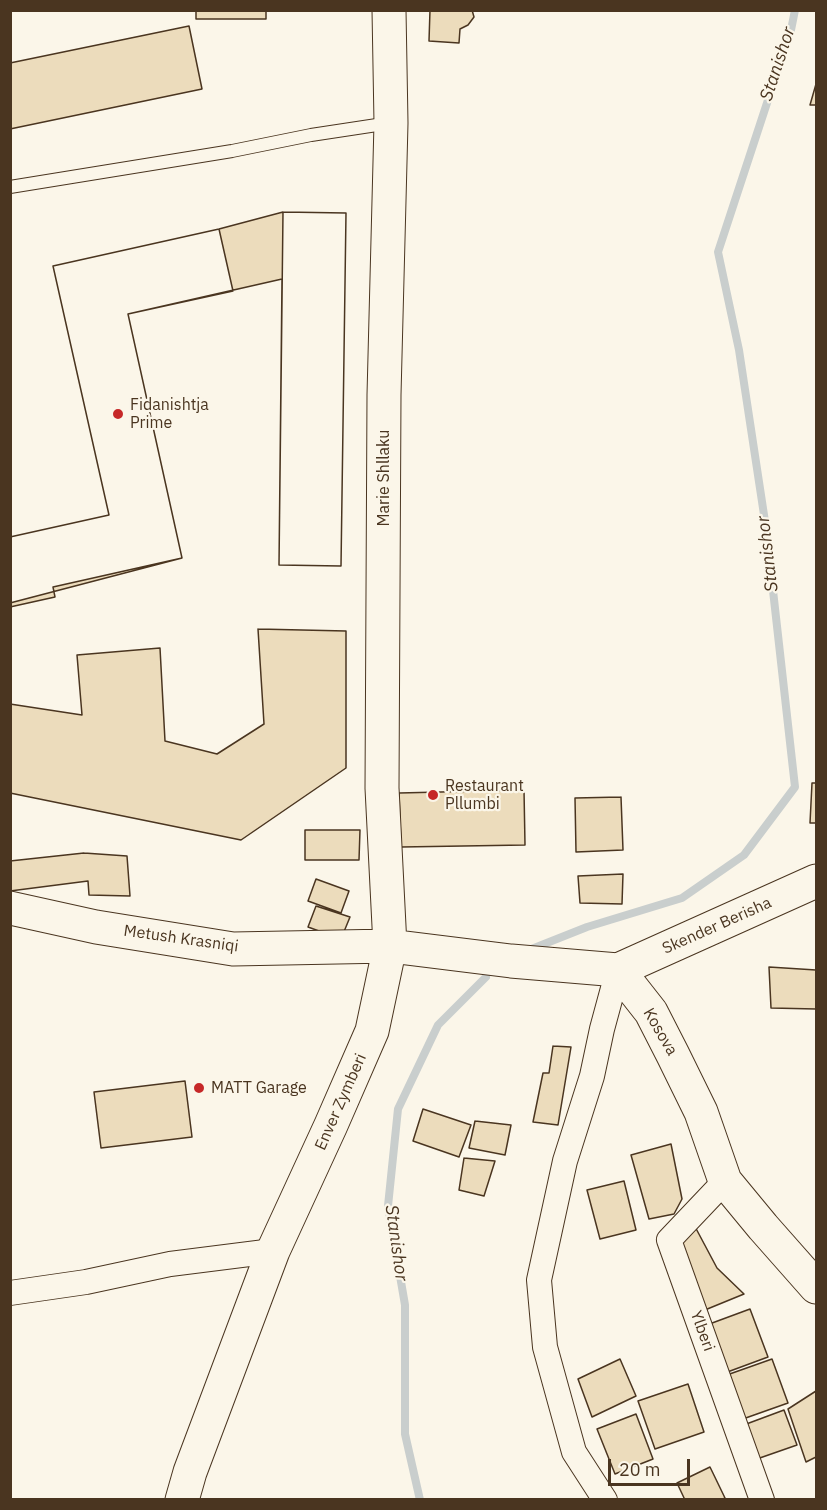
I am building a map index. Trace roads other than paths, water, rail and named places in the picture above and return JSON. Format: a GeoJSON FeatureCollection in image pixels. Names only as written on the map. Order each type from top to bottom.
{"type":"FeatureCollection","features":[{"type":"Feature","properties":{"kind":"street","name":"Marie Shllaku"},"geometry":{"type":"LineString","coordinates":[[389,10],[391,123],[384,394],[382,777],[390,946]]}},
{"type":"Feature","properties":{"kind":"street","name":"Skender Berisha"},"geometry":{"type":"LineString","coordinates":[[618,970],[816,881]]}},
{"type":"Feature","properties":{"kind":"street","name":"Metush Krasniqi"},"geometry":{"type":"LineString","coordinates":[[10,908],[96,927],[233,949],[390,946]]}},
{"type":"Feature","properties":{"kind":"street"},"geometry":{"type":"LineString","coordinates":[[390,946],[511,961],[618,970],[592,1076],[565,1161],[539,1280],[545,1347],[574,1452],[605,1500]]}},
{"type":"Feature","properties":{"kind":"street","name":"Enver Zymberi"},"geometry":{"type":"LineString","coordinates":[[182,1500],[189,1472],[273,1251],[372,1031],[390,946]]}},
{"type":"Feature","properties":{"kind":"street","name":"Kosova"},"geometry":{"type":"LineString","coordinates":[[618,970],[651,1012],[673,1055],[701,1112],[725,1181],[816,1287]]}},
{"type":"Feature","properties":{"kind":"street","name":"Ylberi"},"geometry":{"type":"LineString","coordinates":[[725,1181],[669,1240],[762,1500]]}},
{"type":"Feature","properties":{"kind":"street"},"geometry":{"type":"LineString","coordinates":[[10,1293],[86,1282],[170,1264],[273,1251]]}},
{"type":"Feature","properties":{"kind":"lane"},"geometry":{"type":"LineString","coordinates":[[10,187],[391,123]]}},
{"type":"Feature","properties":{"kind":"waterway","name":"Stanishor"},"geometry":{"type":"LineString","coordinates":[[529,950],[587,927],[682,898],[744,855],[795,787],[766,528],[739,350],[718,252],[791,30],[795,10]]}},
{"type":"Feature","properties":{"kind":"waterway","name":"Stanishor"},"geometry":{"type":"LineString","coordinates":[[420,1500],[405,1434],[405,1305],[388,1206],[398,1109],[438,1025],[486,977]]}},
{"type":"Feature","properties":{"kind":"place","name":"Fidanishtja Prime"},"geometry":{"type":"Point","coordinates":[118,414]}},
{"type":"Feature","properties":{"kind":"place","name":"Restaurant Pllumbi"},"geometry":{"type":"Point","coordinates":[433,795]}},
{"type":"Feature","properties":{"kind":"place","name":"MATT Garage"},"geometry":{"type":"Point","coordinates":[199,1088]}}]}
